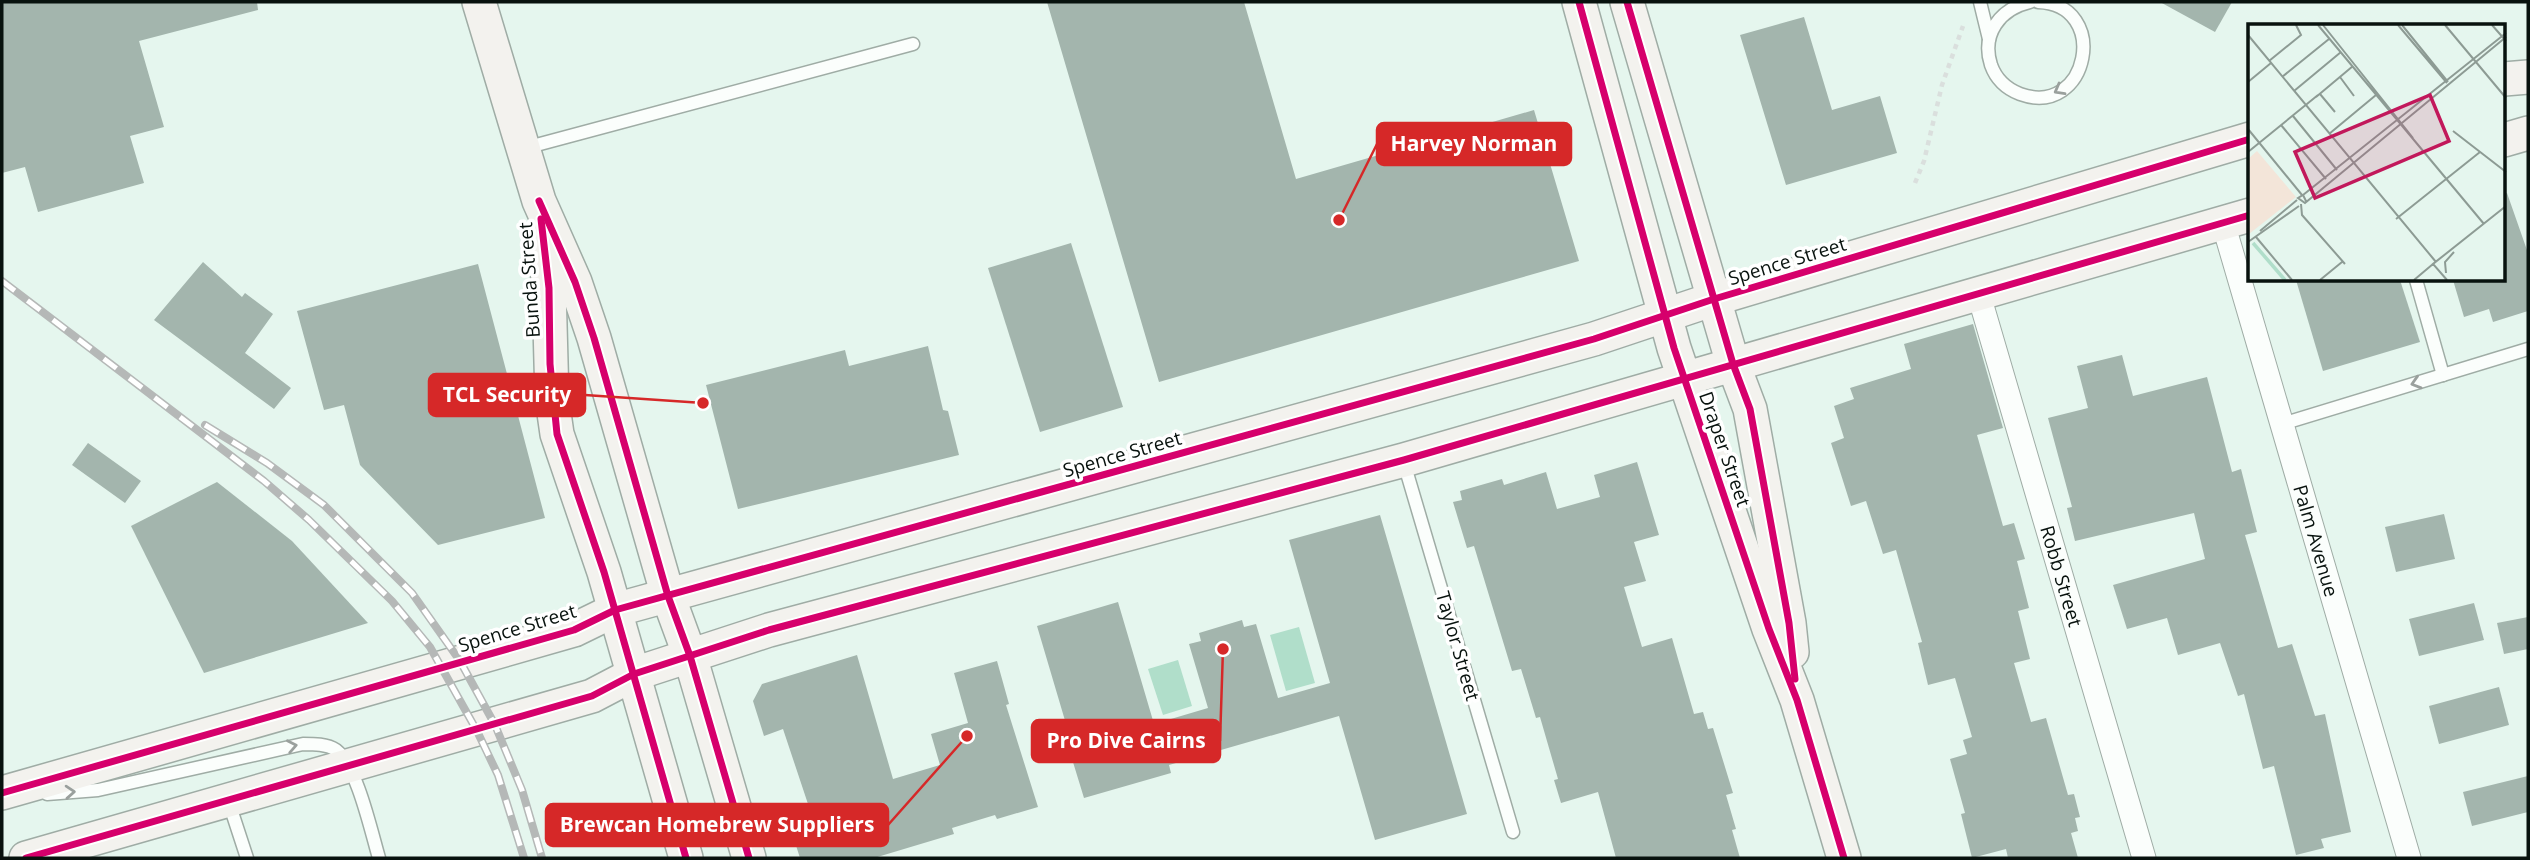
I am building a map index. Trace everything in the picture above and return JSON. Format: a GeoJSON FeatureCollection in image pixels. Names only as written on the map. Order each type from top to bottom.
{"type":"FeatureCollection","features":[{"type":"Feature","properties":{"kind":"street","name":"Bunda Street"},"geometry":{"type":"LineString","coordinates":[[479,2],[539,201],[575,282],[594,338],[668,596],[690,656],[749,858]]}},
{"type":"Feature","properties":{"kind":"street","name":"Draper Street"},"geometry":{"type":"LineString","coordinates":[[1579,2],[1649,265],[1769,629],[1797,699],[1844,858]]}},
{"type":"Feature","properties":{"kind":"street","name":"Draper Street"},"geometry":{"type":"LineString","coordinates":[[1627,2],[1733,364],[1750,409],[1789,623],[1797,699]]}},
{"type":"Feature","properties":{"kind":"street"},"geometry":{"type":"LineString","coordinates":[[2506,79],[2528,77]]}},
{"type":"Feature","properties":{"kind":"street","name":"Spence Street"},"geometry":{"type":"LineString","coordinates":[[2,795],[574,630],[615,610],[1594,339],[1714,299],[2248,140]]}},
{"type":"Feature","properties":{"kind":"street","name":"Bunda Street"},"geometry":{"type":"LineString","coordinates":[[539,201],[549,288],[550,365],[557,435],[615,610],[686,858]]}},
{"type":"Feature","properties":{"kind":"street"},"geometry":{"type":"LineString","coordinates":[[26,858],[592,696],[634,674],[769,630],[1404,460],[2236,219]]}},
{"type":"Feature","properties":{"kind":"street","name":"Palm Avenue"},"geometry":{"type":"LineString","coordinates":[[2236,219],[2248,272]]}},
{"type":"Feature","properties":{"kind":"street","name":"Palm Avenue"},"geometry":{"type":"LineString","coordinates":[[2250,282],[2282,424],[2409,858]]}},
{"type":"Feature","properties":{"kind":"street","name":"Robb Street"},"geometry":{"type":"LineString","coordinates":[[1978,292],[2144,858]]}},
{"type":"Feature","properties":{"kind":"lane"},"geometry":{"type":"LineString","coordinates":[[1980,2],[1989,39]]}},
{"type":"Feature","properties":{"kind":"lane"},"geometry":{"type":"LineString","coordinates":[[2030,2],[2017,5],[2004,13],[1994,25],[1988,54],[1992,69],[2000,82],[2012,91],[2028,97],[2045,97],[2074,81],[2082,66],[2085,50],[2082,33],[2073,18],[2060,8],[2038,2]]}},
{"type":"Feature","properties":{"kind":"lane"},"geometry":{"type":"LineString","coordinates":[[523,148],[913,44]]}},
{"type":"Feature","properties":{"kind":"lane"},"geometry":{"type":"LineString","coordinates":[[2417,282],[2442,375]]}},
{"type":"Feature","properties":{"kind":"lane"},"geometry":{"type":"LineString","coordinates":[[2282,424],[2528,349]]}},
{"type":"Feature","properties":{"kind":"lane","name":"Taylor Street"},"geometry":{"type":"LineString","coordinates":[[1404,460],[1513,832]]}},
{"type":"Feature","properties":{"kind":"lane"},"geometry":{"type":"LineString","coordinates":[[2,795],[98,790],[303,744],[316,744],[335,749],[349,764],[379,858]]}},
{"type":"Feature","properties":{"kind":"lane"},"geometry":{"type":"LineString","coordinates":[[228,799],[247,858]]}},
{"type":"Feature","properties":{"kind":"path"},"geometry":{"type":"LineString","coordinates":[[1915,183],[1924,161],[1942,85],[1966,19]]}},
{"type":"Feature","properties":{"kind":"shaded area"},"geometry":{"type":"Polygon","coordinates":[[[1299,627],[1315,683],[1286,691],[1270,635],[1299,627]]]}},
{"type":"Feature","properties":{"kind":"shaded area"},"geometry":{"type":"Polygon","coordinates":[[[1178,660],[1192,706],[1163,715],[1148,669],[1178,660]]]}},
{"type":"Feature","properties":{"kind":"building"},"geometry":{"type":"Polygon","coordinates":[[[2,2],[257,2],[258,10],[139,41],[164,127],[130,136],[144,183],[38,212],[25,167],[2,173],[2,2]]]}},
{"type":"Feature","properties":{"kind":"building"},"geometry":{"type":"Polygon","coordinates":[[[1047,2],[1244,2],[1296,179],[1534,110],[1579,261],[1159,382],[1047,2]]]}},
{"type":"Feature","properties":{"kind":"building"},"geometry":{"type":"Polygon","coordinates":[[[2160,2],[2232,2],[2215,32],[2160,2]]]}},
{"type":"Feature","properties":{"kind":"building"},"geometry":{"type":"Polygon","coordinates":[[[1804,17],[1832,110],[1880,96],[1897,153],[1786,185],[1740,35],[1804,17]]]}},
{"type":"Feature","properties":{"kind":"building"},"geometry":{"type":"Polygon","coordinates":[[[2506,193],[2528,253],[2528,311],[2493,322],[2489,309],[2464,317],[2454,282],[2506,282],[2506,193]]]}},
{"type":"Feature","properties":{"kind":"building"},"geometry":{"type":"Polygon","coordinates":[[[1071,243],[1123,407],[1040,432],[988,268],[1071,243]]]}},
{"type":"Feature","properties":{"kind":"building"},"geometry":{"type":"Polygon","coordinates":[[[203,262],[242,297],[245,293],[273,314],[245,353],[291,388],[274,409],[154,320],[203,262]]]}},
{"type":"Feature","properties":{"kind":"building"},"geometry":{"type":"Polygon","coordinates":[[[478,264],[545,518],[438,545],[360,465],[344,405],[324,410],[297,311],[478,264]]]}},
{"type":"Feature","properties":{"kind":"building"},"geometry":{"type":"Polygon","coordinates":[[[2297,282],[2401,282],[2420,342],[2323,371],[2297,282]]]}},
{"type":"Feature","properties":{"kind":"building"},"geometry":{"type":"Polygon","coordinates":[[[1973,324],[2003,428],[1977,435],[2003,526],[2014,523],[2025,559],[2017,561],[2029,608],[2018,611],[2030,659],[2014,663],[2031,722],[2046,718],[2068,795],[2074,794],[2080,817],[2075,818],[2078,831],[2071,833],[2078,858],[2008,858],[2006,849],[1972,858],[1961,814],[1965,813],[1950,759],[1967,754],[1963,740],[1972,737],[1955,678],[1928,685],[1918,643],[1922,642],[1896,550],[1883,554],[1866,501],[1851,506],[1831,443],[1844,438],[1834,406],[1854,399],[1850,388],[1911,369],[1904,344],[1973,324]]]}},
{"type":"Feature","properties":{"kind":"building"},"geometry":{"type":"Polygon","coordinates":[[[928,346],[943,410],[948,411],[959,455],[738,509],[706,385],[845,350],[849,366],[928,346]]]}},
{"type":"Feature","properties":{"kind":"building"},"geometry":{"type":"Polygon","coordinates":[[[2122,355],[2133,396],[2207,377],[2232,472],[2241,469],[2257,532],[2245,535],[2278,648],[2292,644],[2315,716],[2325,714],[2351,832],[2321,839],[2324,848],[2296,855],[2274,766],[2263,769],[2244,694],[2238,696],[2220,643],[2178,655],[2167,618],[2127,629],[2113,585],[2205,559],[2194,513],[2075,541],[2067,508],[2072,507],[2048,418],[2088,408],[2077,366],[2122,355]]]}},
{"type":"Feature","properties":{"kind":"building"},"geometry":{"type":"Polygon","coordinates":[[[88,443],[141,481],[125,503],[72,465],[88,443]]]}},
{"type":"Feature","properties":{"kind":"building"},"geometry":{"type":"Polygon","coordinates":[[[1637,462],[1659,535],[1634,542],[1646,581],[1624,587],[1642,647],[1672,638],[1694,714],[1703,712],[1708,729],[1713,728],[1733,793],[1726,795],[1736,829],[1732,830],[1740,858],[1616,858],[1598,792],[1561,803],[1554,780],[1558,779],[1540,717],[1536,718],[1521,669],[1512,671],[1474,546],[1467,548],[1453,502],[1462,500],[1460,491],[1502,479],[1504,485],[1546,472],[1557,509],[1600,497],[1594,475],[1637,462]]]}},
{"type":"Feature","properties":{"kind":"building"},"geometry":{"type":"Polygon","coordinates":[[[217,482],[292,541],[368,623],[204,673],[131,526],[217,482]]]}},
{"type":"Feature","properties":{"kind":"building"},"geometry":{"type":"Polygon","coordinates":[[[2444,514],[2455,559],[2396,572],[2385,527],[2444,514]]]}},
{"type":"Feature","properties":{"kind":"building"},"geometry":{"type":"Polygon","coordinates":[[[1380,515],[1467,814],[1375,840],[1339,716],[1169,765],[1171,773],[1084,798],[1065,736],[1069,734],[1037,626],[1118,602],[1154,724],[1208,708],[1189,644],[1201,641],[1199,633],[1242,620],[1244,627],[1256,624],[1278,698],[1330,683],[1289,540],[1380,515]]]}},
{"type":"Feature","properties":{"kind":"building"},"geometry":{"type":"Polygon","coordinates":[[[2474,603],[2484,640],[2419,656],[2409,619],[2474,603]]]}},
{"type":"Feature","properties":{"kind":"building"},"geometry":{"type":"Polygon","coordinates":[[[2528,617],[2528,649],[2504,654],[2497,623],[2528,617]]]}},
{"type":"Feature","properties":{"kind":"building"},"geometry":{"type":"Polygon","coordinates":[[[857,655],[893,779],[940,765],[931,734],[968,723],[954,673],[997,661],[1009,704],[1006,705],[1038,807],[997,819],[995,815],[952,828],[954,834],[874,858],[800,858],[785,811],[808,804],[783,729],[764,736],[753,701],[762,684],[857,655]]]}},
{"type":"Feature","properties":{"kind":"building"},"geometry":{"type":"Polygon","coordinates":[[[2499,687],[2509,725],[2439,744],[2429,706],[2499,687]]]}},
{"type":"Feature","properties":{"kind":"building"},"geometry":{"type":"Polygon","coordinates":[[[2528,776],[2528,812],[2472,826],[2463,792],[2528,776]]]}},
{"type":"Feature","properties":{"kind":"railway"},"geometry":{"type":"LineString","coordinates":[[2,281],[264,481],[309,520],[392,601],[430,647],[477,731],[498,775],[524,858]]}},
{"type":"Feature","properties":{"kind":"railway"},"geometry":{"type":"LineString","coordinates":[[205,425],[267,463],[324,505],[412,593],[460,661],[495,725],[522,790],[542,858]]}},
{"type":"Feature","properties":{"kind":"cycle path"},"geometry":{"type":"LineString","coordinates":[[1579,2],[1674,348],[1769,629],[1797,700],[1844,858]]}},
{"type":"Feature","properties":{"kind":"cycle path"},"geometry":{"type":"LineString","coordinates":[[1627,2],[1733,364],[1750,409],[1789,623],[1795,679]]}},
{"type":"Feature","properties":{"kind":"cycle path"},"geometry":{"type":"LineString","coordinates":[[2,793],[574,630],[615,610],[1594,339],[1714,299],[2248,140]]}},
{"type":"Feature","properties":{"kind":"cycle path"},"geometry":{"type":"LineString","coordinates":[[539,201],[575,282],[594,338],[668,596],[690,656],[749,858]]}},
{"type":"Feature","properties":{"kind":"cycle path"},"geometry":{"type":"LineString","coordinates":[[26,858],[592,696],[634,674],[769,630],[1404,460],[2248,216]]}},
{"type":"Feature","properties":{"kind":"cycle path"},"geometry":{"type":"LineString","coordinates":[[541,219],[549,288],[550,364],[557,434],[604,572],[686,858]]}},
{"type":"Feature","properties":{"kind":"place","name":"Harvey Norman"},"geometry":{"type":"Point","coordinates":[1339,220]}},
{"type":"Feature","properties":{"kind":"place","name":"TCL Security"},"geometry":{"type":"Point","coordinates":[703,403]}},
{"type":"Feature","properties":{"kind":"place","name":"Pro Dive Cairns"},"geometry":{"type":"Point","coordinates":[1223,649]}},
{"type":"Feature","properties":{"kind":"place","name":"Brewcan Homebrew Suppliers"},"geometry":{"type":"Point","coordinates":[967,736]}}]}
